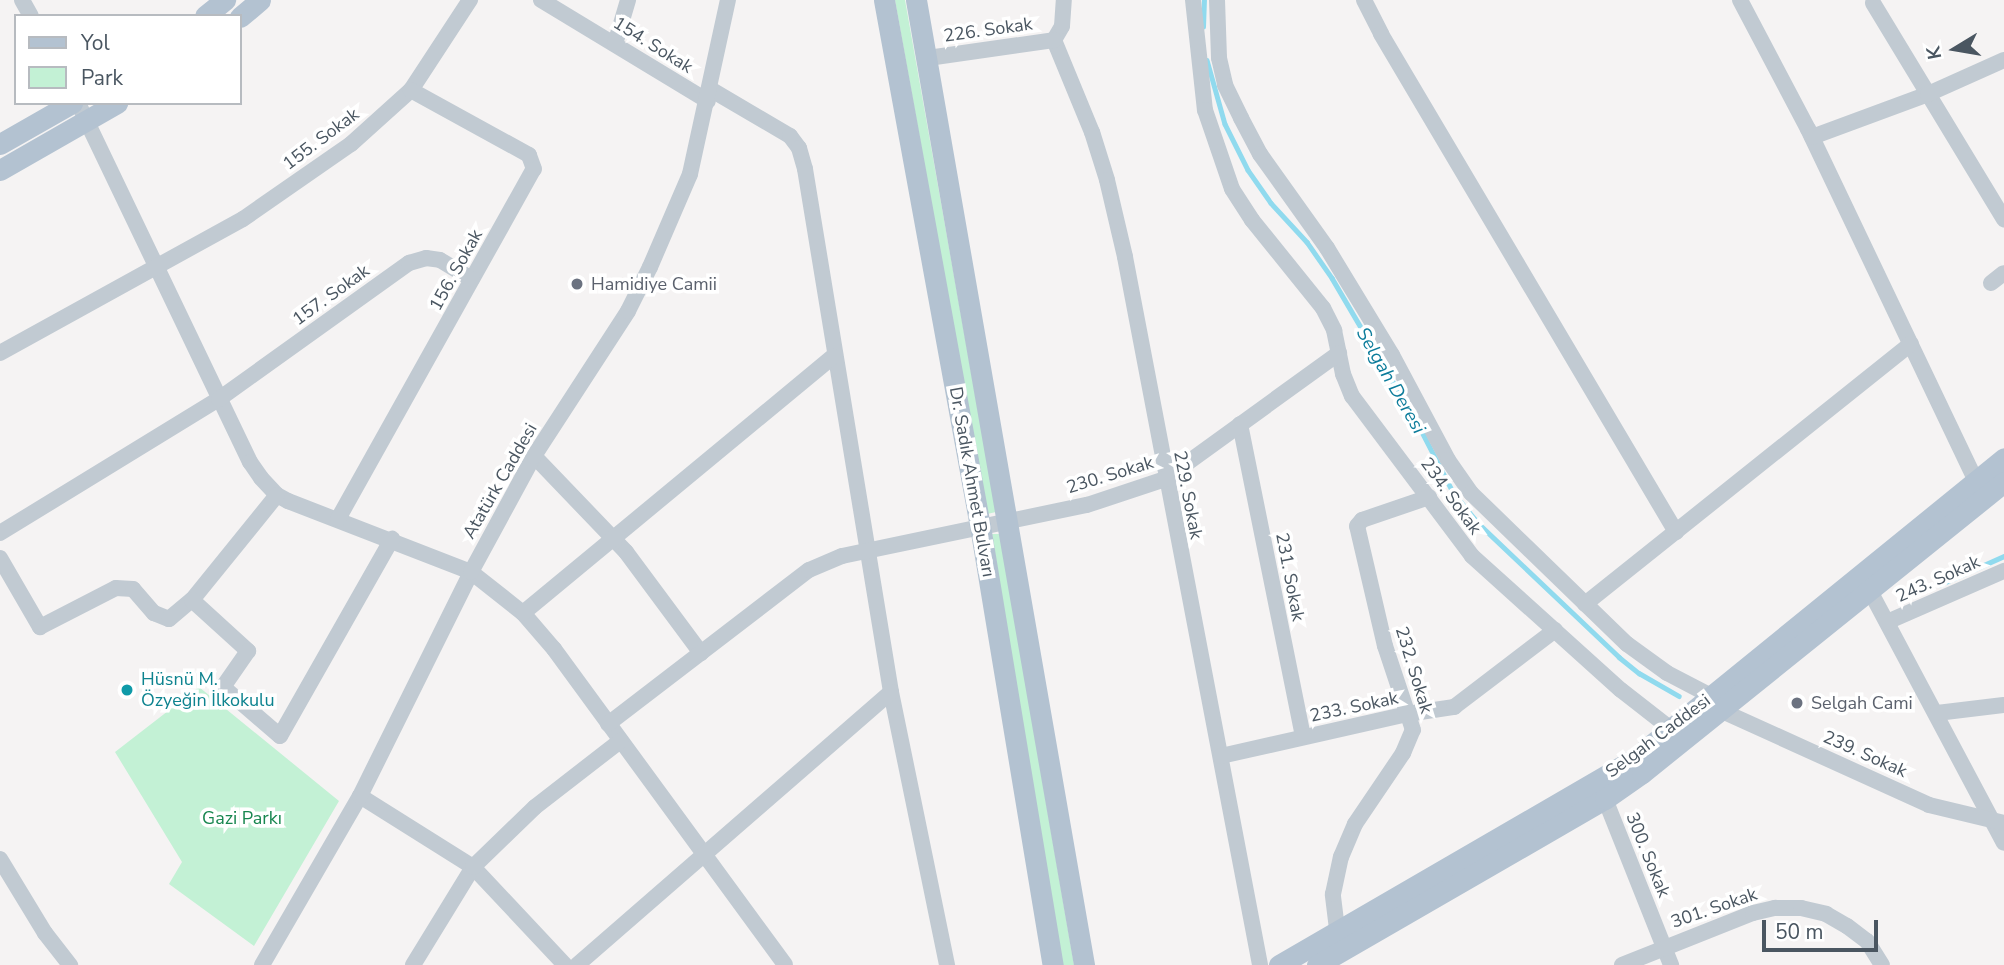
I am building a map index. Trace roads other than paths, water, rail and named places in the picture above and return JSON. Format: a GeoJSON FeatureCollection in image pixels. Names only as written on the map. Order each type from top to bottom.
{"type":"FeatureCollection","features":[{"type":"Feature","properties":{"kind":"main road"},"geometry":{"type":"LineString","coordinates":[[208,14],[225,0]]}},
{"type":"Feature","properties":{"kind":"main road"},"geometry":{"type":"LineString","coordinates":[[242,15],[260,0]]}},
{"type":"Feature","properties":{"kind":"main road","name":"Dr. Sadık Ahmet Bulvarı"},"geometry":{"type":"LineString","coordinates":[[884,0],[981,526],[1051,965]]}},
{"type":"Feature","properties":{"kind":"main road","name":"Dr. Sadık Ahmet Bulvarı"},"geometry":{"type":"LineString","coordinates":[[916,0],[1084,965]]}},
{"type":"Feature","properties":{"kind":"main road"},"geometry":{"type":"LineString","coordinates":[[0,144],[68,105]]}},
{"type":"Feature","properties":{"kind":"main road"},"geometry":{"type":"LineString","coordinates":[[0,170],[82,112],[109,105]]}},
{"type":"Feature","properties":{"kind":"main road","name":"Selgah Caddesi"},"geometry":{"type":"LineString","coordinates":[[1317,965],[1343,958],[1605,799],[2004,458]]}},
{"type":"Feature","properties":{"kind":"main road","name":"Selgah Caddesi"},"geometry":{"type":"LineString","coordinates":[[1279,965],[1634,759],[1671,729],[1716,704],[1870,591],[2004,482]]}},
{"type":"Feature","properties":{"kind":"street","name":"155. Sokak"},"geometry":{"type":"LineString","coordinates":[[0,353],[243,219],[351,144],[411,90],[470,0]]}},
{"type":"Feature","properties":{"kind":"street","name":"154. Sokak"},"geometry":{"type":"LineString","coordinates":[[541,0],[615,44],[790,136],[799,148],[891,692],[947,965]]}},
{"type":"Feature","properties":{"kind":"street"},"geometry":{"type":"LineString","coordinates":[[615,44],[628,0]]}},
{"type":"Feature","properties":{"kind":"street","name":"Atatürk Caddesi"},"geometry":{"type":"LineString","coordinates":[[262,965],[360,796],[471,572],[534,456],[628,311],[650,267],[690,174],[709,95],[727,0]]}},
{"type":"Feature","properties":{"kind":"street"},"geometry":{"type":"LineString","coordinates":[[1054,40],[1062,26],[1064,0]]}},
{"type":"Feature","properties":{"kind":"street","name":"234. Sokak"},"geometry":{"type":"LineString","coordinates":[[1193,0],[1205,110],[1232,188],[1252,220],[1323,309],[1334,330],[1343,374],[1352,396],[1472,556],[1621,690],[1671,729]]}},
{"type":"Feature","properties":{"kind":"street","name":"239. Sokak"},"geometry":{"type":"LineString","coordinates":[[1217,0],[1216,33],[1225,85],[1260,155],[1327,248],[1471,493],[1627,644],[1716,704],[1929,804],[2000,823]]}},
{"type":"Feature","properties":{"kind":"street"},"geometry":{"type":"LineString","coordinates":[[1364,0],[1388,46],[1676,532]]}},
{"type":"Feature","properties":{"kind":"street"},"geometry":{"type":"LineString","coordinates":[[1740,0],[1812,137],[1976,481]]}},
{"type":"Feature","properties":{"kind":"street"},"geometry":{"type":"LineString","coordinates":[[1873,4],[2004,219]]}},
{"type":"Feature","properties":{"kind":"street","name":"226. Sokak"},"geometry":{"type":"LineString","coordinates":[[928,58],[1054,40]]}},
{"type":"Feature","properties":{"kind":"street","name":"229. Sokak"},"geometry":{"type":"LineString","coordinates":[[1054,40],[1107,180],[1143,344],[1165,479],[1260,965]]}},
{"type":"Feature","properties":{"kind":"street"},"geometry":{"type":"LineString","coordinates":[[1812,137],[1928,94],[2004,60]]}},
{"type":"Feature","properties":{"kind":"street","name":"156. Sokak"},"geometry":{"type":"LineString","coordinates":[[338,519],[534,169],[529,155],[411,90]]}},
{"type":"Feature","properties":{"kind":"street"},"geometry":{"type":"LineString","coordinates":[[82,112],[250,462],[276,495],[392,538],[471,572],[523,613],[554,649],[702,856],[785,965]]}},
{"type":"Feature","properties":{"kind":"street","name":"157. Sokak"},"geometry":{"type":"LineString","coordinates":[[0,533],[219,399],[409,263],[426,258],[440,260],[472,279]]}},
{"type":"Feature","properties":{"kind":"street"},"geometry":{"type":"LineString","coordinates":[[1585,604],[1912,344]]}},
{"type":"Feature","properties":{"kind":"street","name":"230. Sokak"},"geometry":{"type":"LineString","coordinates":[[608,724],[809,570],[842,556],[1087,505],[1165,479],[1339,353]]}},
{"type":"Feature","properties":{"kind":"street"},"geometry":{"type":"LineString","coordinates":[[523,613],[833,356]]}},
{"type":"Feature","properties":{"kind":"street","name":"231. Sokak"},"geometry":{"type":"LineString","coordinates":[[1240,424],[1303,737]]}},
{"type":"Feature","properties":{"kind":"street"},"geometry":{"type":"LineString","coordinates":[[534,456],[626,552],[701,653]]}},
{"type":"Feature","properties":{"kind":"street"},"geometry":{"type":"LineString","coordinates":[[0,558],[40,627],[116,588],[133,589],[154,613],[169,619],[192,600],[276,495]]}},
{"type":"Feature","properties":{"kind":"street","name":"232. Sokak"},"geometry":{"type":"LineString","coordinates":[[1337,929],[1333,894],[1341,857],[1355,824],[1410,739],[1413,730],[1385,646],[1357,526],[1362,520],[1429,497]]}},
{"type":"Feature","properties":{"kind":"street"},"geometry":{"type":"LineString","coordinates":[[192,600],[248,651],[223,687],[280,736],[392,538]]}},
{"type":"Feature","properties":{"kind":"street","name":"243. Sokak"},"geometry":{"type":"LineString","coordinates":[[1886,622],[2004,571]]}},
{"type":"Feature","properties":{"kind":"street"},"geometry":{"type":"LineString","coordinates":[[1870,591],[2000,823],[2004,843]]}},
{"type":"Feature","properties":{"kind":"street","name":"233. Sokak"},"geometry":{"type":"LineString","coordinates":[[1221,756],[1407,714],[1454,707],[1555,630]]}},
{"type":"Feature","properties":{"kind":"street"},"geometry":{"type":"LineString","coordinates":[[577,965],[891,692]]}},
{"type":"Feature","properties":{"kind":"street"},"geometry":{"type":"LineString","coordinates":[[1937,713],[2004,705]]}},
{"type":"Feature","properties":{"kind":"street"},"geometry":{"type":"LineString","coordinates":[[413,965],[473,867],[535,807],[620,741]]}},
{"type":"Feature","properties":{"kind":"street"},"geometry":{"type":"LineString","coordinates":[[360,796],[473,867],[565,965]]}},
{"type":"Feature","properties":{"kind":"street","name":"300. Sokak"},"geometry":{"type":"LineString","coordinates":[[1605,799],[1671,965]]}},
{"type":"Feature","properties":{"kind":"street"},"geometry":{"type":"LineString","coordinates":[[2,868],[70,965]]}},
{"type":"Feature","properties":{"kind":"street","name":"301. Sokak"},"geometry":{"type":"LineString","coordinates":[[1622,965],[1663,946],[1753,913],[1775,908],[1801,908],[1825,914],[1867,941],[1882,965]]}},
{"type":"Feature","properties":{"kind":"waterway","name":"Selgah Deresi"},"geometry":{"type":"LineString","coordinates":[[1203,27],[1204,0]]}},
{"type":"Feature","properties":{"kind":"waterway","name":"Selgah Deresi"},"geometry":{"type":"LineString","coordinates":[[1207,60],[1225,124],[1248,170],[1271,203],[1307,242],[1332,278],[1420,428],[1453,492],[1478,523],[1619,657],[1639,673],[1679,696]]}},
{"type":"Feature","properties":{"kind":"waterway"},"geometry":{"type":"LineString","coordinates":[[1939,585],[2004,556]]}},
{"type":"Feature","properties":{"kind":"place","name":"Hamidiye Camii"},"geometry":{"type":"Point","coordinates":[577,284]}},
{"type":"Feature","properties":{"kind":"place","name":"Hüsnü M. Özyeğin İlkokulu"},"geometry":{"type":"Point","coordinates":[127,690]}},
{"type":"Feature","properties":{"kind":"place","name":"Selgah Cami"},"geometry":{"type":"Point","coordinates":[1797,703]}},
{"type":"Feature","properties":{"kind":"park label","name":"Gazi Parkı"},"geometry":{"type":"Point","coordinates":[242,818]}}]}
